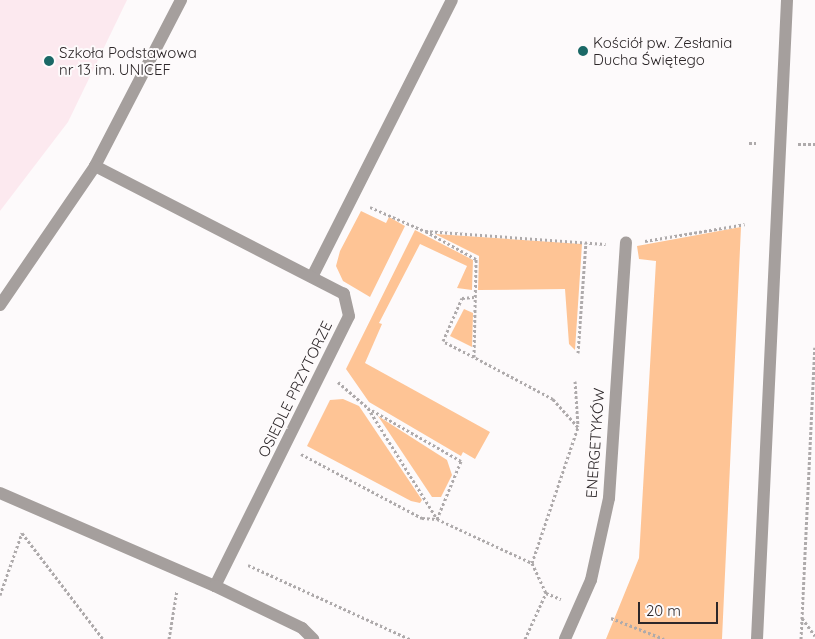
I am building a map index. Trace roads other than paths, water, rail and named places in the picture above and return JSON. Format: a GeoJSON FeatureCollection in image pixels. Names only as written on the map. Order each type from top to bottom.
{"type":"FeatureCollection","features":[{"type":"Feature","properties":{"kind":"street"},"geometry":{"type":"LineString","coordinates":[[0,305],[95,166],[181,0]]}},
{"type":"Feature","properties":{"kind":"street"},"geometry":{"type":"LineString","coordinates":[[312,277],[452,0]]}},
{"type":"Feature","properties":{"kind":"street"},"geometry":{"type":"LineString","coordinates":[[757,639],[787,0]]}},
{"type":"Feature","properties":{"kind":"street","name":"OSIEDLE PRZYTORZE"},"geometry":{"type":"LineString","coordinates":[[95,166],[344,294],[349,316],[215,586]]}},
{"type":"Feature","properties":{"kind":"street","name":"ENERGETYKÓW"},"geometry":{"type":"LineString","coordinates":[[565,639],[591,580],[609,498],[626,243]]}},
{"type":"Feature","properties":{"kind":"street"},"geometry":{"type":"LineString","coordinates":[[0,493],[215,586],[302,628],[313,639]]}},
{"type":"Feature","properties":{"kind":"place","name":"Kościół pw. Zesłania Ducha Świętego"},"geometry":{"type":"Point","coordinates":[583,51]}},
{"type":"Feature","properties":{"kind":"place","name":"Szkoła Podstawowa nr 13 im. UNICEF"},"geometry":{"type":"Point","coordinates":[49,61]}}]}
